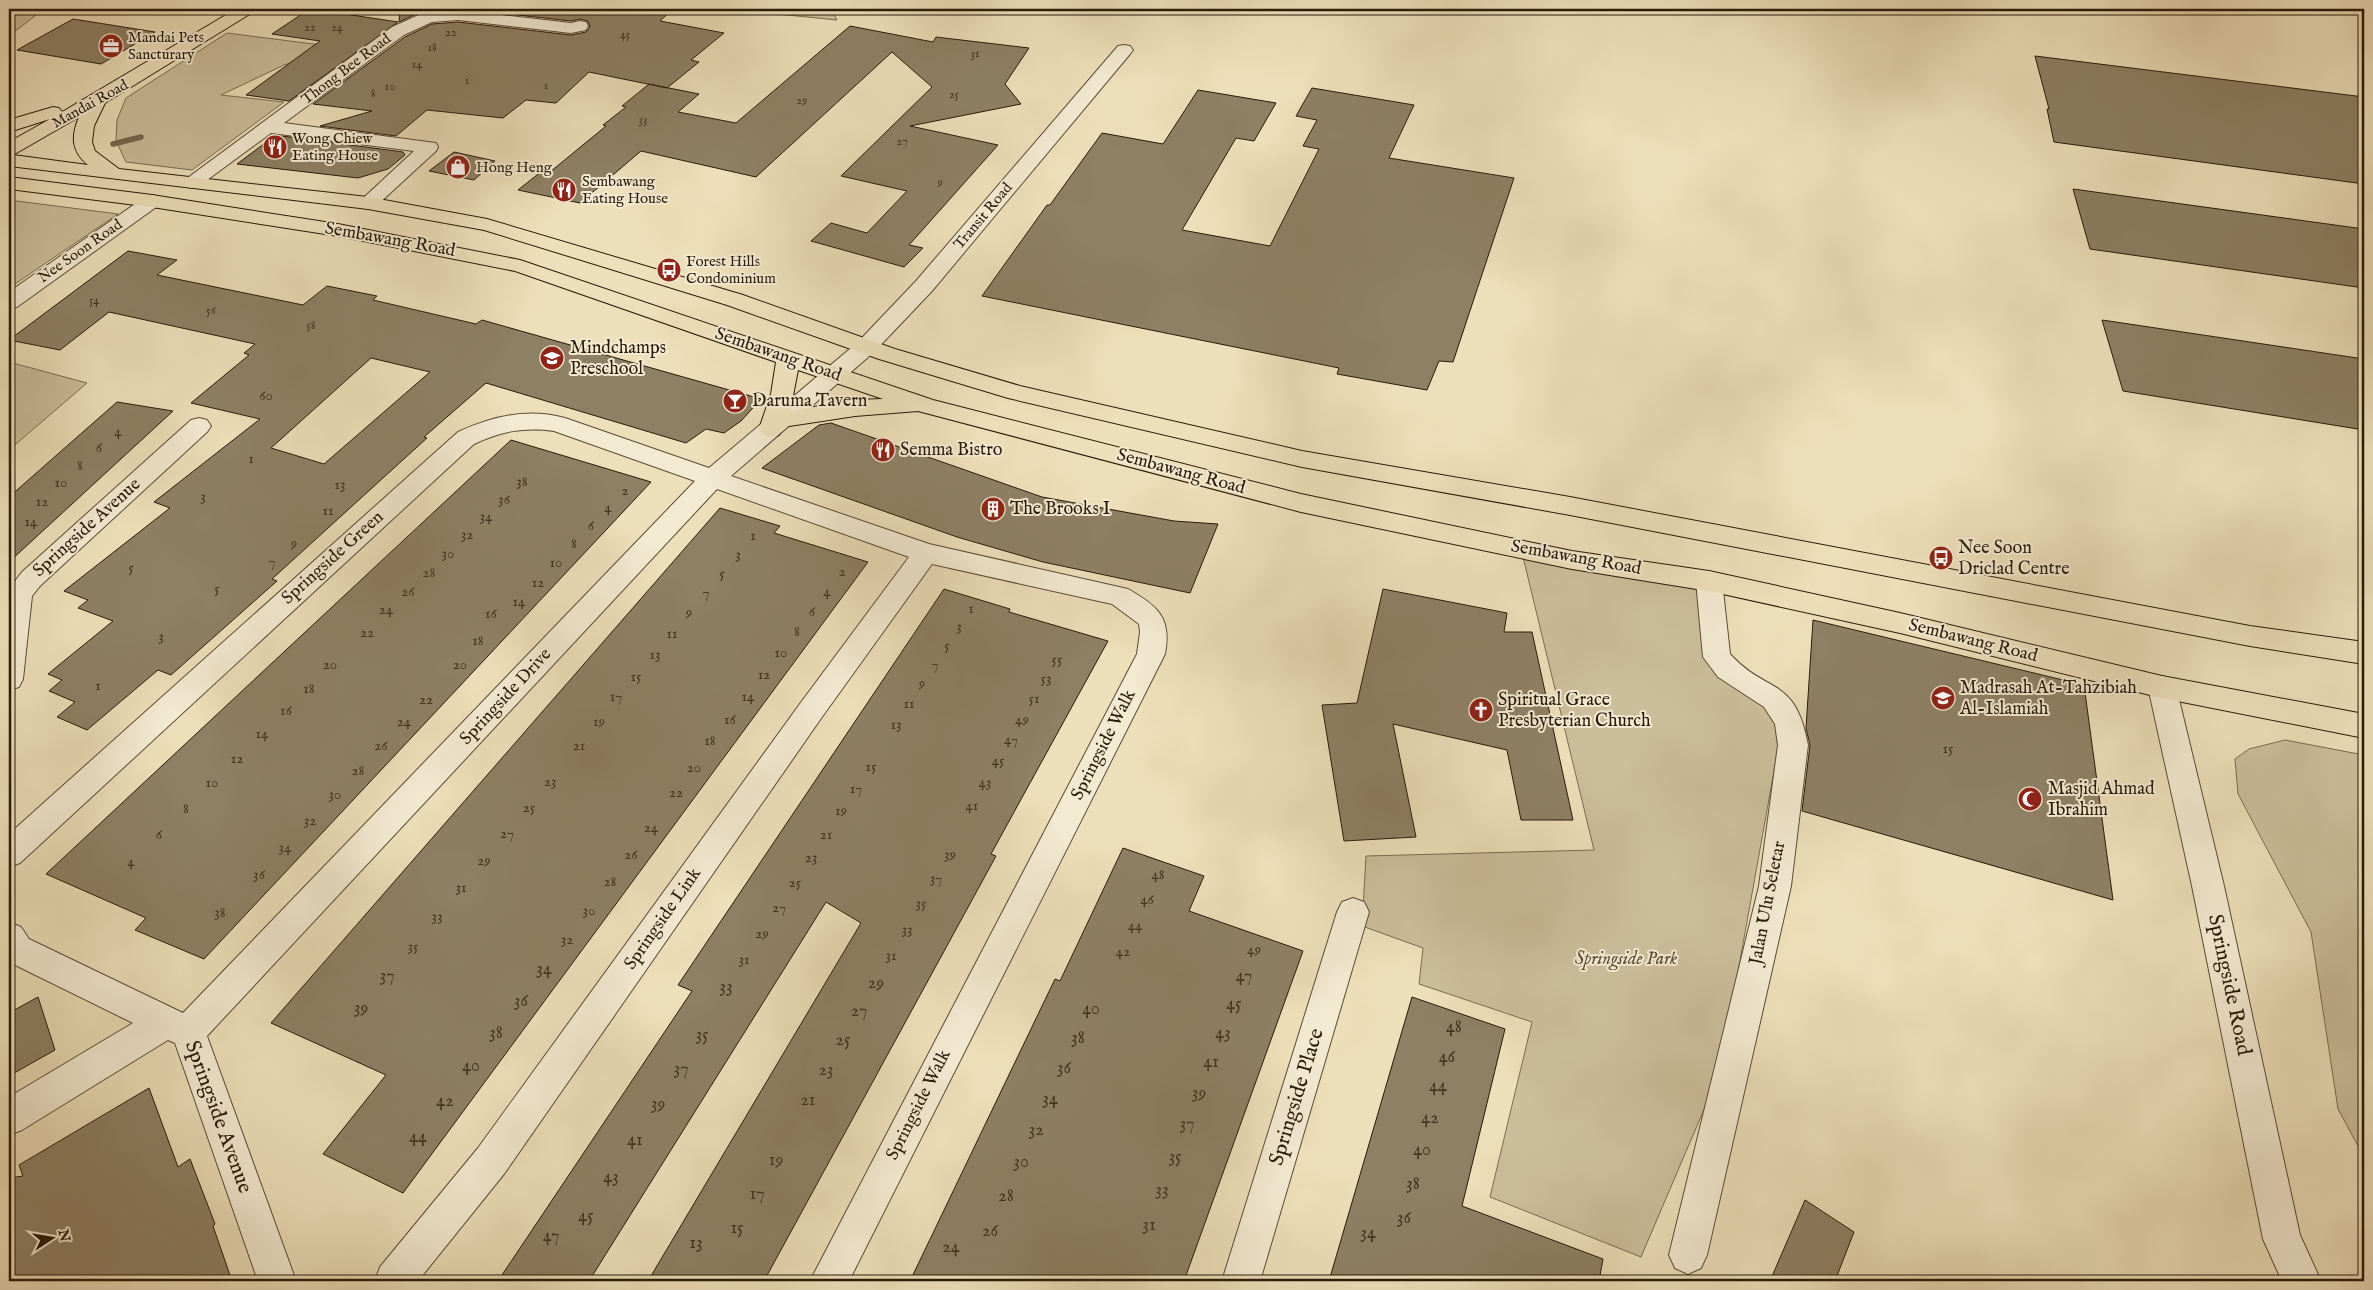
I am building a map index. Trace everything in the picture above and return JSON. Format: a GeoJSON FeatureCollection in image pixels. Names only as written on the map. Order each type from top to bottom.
{"type":"FeatureCollection","features":[{"type":"Feature","properties":{"kind":"main road","name":"Mandai Road"},"geometry":{"type":"LineString","coordinates":[[9,150],[135,78],[247,9]]}},
{"type":"Feature","properties":{"kind":"main road"},"geometry":{"type":"LineString","coordinates":[[9,126],[71,105],[135,78]]}},
{"type":"Feature","properties":{"kind":"main road"},"geometry":{"type":"LineString","coordinates":[[98,98],[85,126],[82,140],[87,154],[115,174]]}},
{"type":"Feature","properties":{"kind":"main road","name":"Sembawang Road"},"geometry":{"type":"LineString","coordinates":[[9,160],[115,174],[368,202],[487,225],[735,300],[866,347],[1016,393],[1302,459],[1570,506],[2250,636],[2364,653]]}},
{"type":"Feature","properties":{"kind":"main road","name":"Sembawang Road"},"geometry":{"type":"LineString","coordinates":[[9,183],[152,201],[338,230],[520,266],[926,406],[1300,503],[1572,560],[1709,580],[1908,625],[2162,687],[2364,726]]}},
{"type":"Feature","properties":{"kind":"main road"},"geometry":{"type":"LineString","coordinates":[[788,358],[788,377],[777,425],[855,408],[926,406]]}},
{"type":"Feature","properties":{"kind":"street","name":"Thong Bee Road"},"geometry":{"type":"LineString","coordinates":[[192,182],[398,31],[429,17],[458,15],[571,28],[580,26]]}},
{"type":"Feature","properties":{"kind":"street","name":"Transit Road"},"geometry":{"type":"LineString","coordinates":[[834,374],[866,347],[924,286],[1124,50]]}},
{"type":"Feature","properties":{"kind":"street"},"geometry":{"type":"LineString","coordinates":[[268,127],[429,146],[368,202]]}},
{"type":"Feature","properties":{"kind":"street","name":"Nee Soon Road"},"geometry":{"type":"LineString","coordinates":[[9,302],[152,201]]}},
{"type":"Feature","properties":{"kind":"street","name":"Springside Drive"},"geometry":{"type":"LineString","coordinates":[[9,1117],[178,1027],[712,479],[834,374]]}},
{"type":"Feature","properties":{"kind":"street","name":"Springside Green"},"geometry":{"type":"LineString","coordinates":[[9,853],[466,438],[490,426],[511,420],[535,420],[557,424],[712,479]]}},
{"type":"Feature","properties":{"kind":"street","name":"Springside Avenue"},"geometry":{"type":"LineString","coordinates":[[9,679],[19,594],[30,580],[199,426]]}},
{"type":"Feature","properties":{"kind":"street","name":"Springside Walk"},"geometry":{"type":"LineString","coordinates":[[712,479],[926,553],[1119,596],[1142,610],[1152,620],[1156,636],[1151,654],[829,1281]]}},
{"type":"Feature","properties":{"kind":"street","name":"Springside Link"},"geometry":{"type":"LineString","coordinates":[[394,1281],[492,1161],[812,709],[926,553]]}},
{"type":"Feature","properties":{"kind":"street","name":"Jalan Ulu Seletar"},"geometry":{"type":"LineString","coordinates":[[1688,1255],[1774,886],[1793,745],[1792,727],[1785,710],[1774,698],[1724,666],[1717,656],[1709,580]]}},
{"type":"Feature","properties":{"kind":"street","name":"Springside Road"},"geometry":{"type":"LineString","coordinates":[[2162,687],[2208,886],[2275,1210],[2282,1239],[2302,1281]]}},
{"type":"Feature","properties":{"kind":"street","name":"Springside Place"},"geometry":{"type":"LineString","coordinates":[[1241,1281],[1353,912]]}},
{"type":"Feature","properties":{"kind":"street"},"geometry":{"type":"LineString","coordinates":[[9,937],[17,950],[178,1027]]}},
{"type":"Feature","properties":{"kind":"street","name":"Springside Avenue"},"geometry":{"type":"LineString","coordinates":[[178,1027],[277,1281]]}},
{"type":"Feature","properties":{"kind":"green space"},"geometry":{"type":"Polygon","coordinates":[[[9,9],[44,9],[9,36],[9,9]]]}},
{"type":"Feature","properties":{"kind":"green space"},"geometry":{"type":"Polygon","coordinates":[[[727,9],[831,9],[837,20],[727,9]]]}},
{"type":"Feature","properties":{"kind":"green space"},"geometry":{"type":"Polygon","coordinates":[[[227,33],[337,47],[284,65],[221,95],[284,102],[192,170],[126,162],[116,141],[117,120],[126,98],[227,33]]]}},
{"type":"Feature","properties":{"kind":"green space"},"geometry":{"type":"Polygon","coordinates":[[[9,200],[118,214],[9,288],[9,200]]]}},
{"type":"Feature","properties":{"kind":"green space"},"geometry":{"type":"Polygon","coordinates":[[[9,362],[87,383],[9,450],[9,362]]]}},
{"type":"Feature","properties":{"kind":"green space","name":"Springside Park"},"geometry":{"type":"Polygon","coordinates":[[[1523,557],[1709,581],[1708,663],[1785,710],[1720,1072],[1641,1257],[1490,1197],[1532,1022],[1419,984],[1423,948],[1362,926],[1366,856],[1594,850],[1523,557]]]}},
{"type":"Feature","properties":{"kind":"green space"},"geometry":{"type":"Polygon","coordinates":[[[2285,740],[2364,755],[2364,1157],[2338,1109],[2311,932],[2238,794],[2235,759],[2249,749],[2285,740]]]}},
{"type":"Feature","properties":{"kind":"building"},"geometry":{"type":"Polygon","coordinates":[[[400,9],[451,9],[422,11],[399,22],[400,9]]]}},
{"type":"Feature","properties":{"kind":"building"},"geometry":{"type":"Polygon","coordinates":[[[464,9],[673,9],[660,21],[724,33],[691,60],[699,62],[667,88],[589,72],[556,103],[526,100],[503,118],[427,110],[396,136],[320,126],[372,111],[313,104],[405,37],[432,24],[458,22],[571,35],[586,32],[590,27],[588,21],[580,19],[571,21],[464,9]]]}},
{"type":"Feature","properties":{"kind":"building"},"geometry":{"type":"Polygon","coordinates":[[[318,10],[398,22],[289,101],[246,95],[320,41],[272,34],[305,12],[313,13],[318,10]]]}},
{"type":"Feature","properties":{"kind":"building"},"geometry":{"type":"Polygon","coordinates":[[[73,19],[155,32],[101,64],[17,50],[73,19]]]}},
{"type":"Feature","properties":{"kind":"building"},"geometry":{"type":"Polygon","coordinates":[[[850,26],[933,42],[936,37],[1029,48],[1005,84],[1021,104],[910,126],[998,145],[909,245],[923,248],[904,267],[811,241],[831,223],[867,233],[907,191],[841,176],[932,87],[892,52],[756,177],[641,151],[580,203],[518,190],[542,171],[550,172],[606,126],[603,125],[626,107],[622,106],[649,84],[699,94],[678,112],[736,123],[850,26]]]}},
{"type":"Feature","properties":{"kind":"building"},"geometry":{"type":"Polygon","coordinates":[[[2035,56],[2364,97],[2364,184],[2054,142],[2047,109],[2049,109],[2035,56]]]}},
{"type":"Feature","properties":{"kind":"building"},"geometry":{"type":"Polygon","coordinates":[[[1312,88],[1414,105],[1389,158],[1514,178],[1453,362],[1439,361],[1427,390],[1337,374],[1339,368],[982,296],[1047,205],[1050,205],[1102,133],[1163,144],[1198,90],[1276,103],[1254,141],[1236,138],[1182,230],[1270,246],[1319,149],[1303,146],[1317,120],[1296,116],[1312,88]]]}},
{"type":"Feature","properties":{"kind":"building"},"geometry":{"type":"Polygon","coordinates":[[[282,136],[403,152],[405,155],[388,169],[358,178],[237,164],[269,140],[282,136]]]}},
{"type":"Feature","properties":{"kind":"building"},"geometry":{"type":"Polygon","coordinates":[[[454,152],[495,161],[474,180],[429,171],[454,152]]]}},
{"type":"Feature","properties":{"kind":"building"},"geometry":{"type":"Polygon","coordinates":[[[2073,189],[2364,229],[2364,288],[2090,249],[2073,189]]]}},
{"type":"Feature","properties":{"kind":"building"},"geometry":{"type":"Polygon","coordinates":[[[128,251],[177,260],[157,275],[303,305],[327,286],[377,296],[373,300],[476,324],[482,320],[761,399],[741,421],[724,433],[706,429],[686,443],[486,383],[424,437],[427,438],[272,579],[277,581],[171,675],[158,670],[87,730],[57,717],[75,702],[49,691],[62,680],[48,674],[113,621],[78,608],[88,600],[64,591],[170,508],[154,502],[260,419],[191,403],[249,355],[244,353],[255,344],[109,312],[60,350],[9,340],[128,251]],[[371,358],[271,448],[324,464],[430,372],[371,358]]]}},
{"type":"Feature","properties":{"kind":"building"},"geometry":{"type":"Polygon","coordinates":[[[2102,320],[2364,359],[2364,430],[2123,391],[2102,320]]]}},
{"type":"Feature","properties":{"kind":"building"},"geometry":{"type":"Polygon","coordinates":[[[117,402],[173,411],[9,562],[9,497],[117,402]]]}},
{"type":"Feature","properties":{"kind":"building","name":"The Brooks I"},"geometry":{"type":"Polygon","coordinates":[[[831,423],[1042,497],[1174,521],[1218,524],[1190,593],[1043,562],[957,537],[762,468],[819,425],[831,423]]]}},
{"type":"Feature","properties":{"kind":"building"},"geometry":{"type":"Polygon","coordinates":[[[511,440],[651,482],[204,959],[135,930],[146,918],[46,874],[511,440]]]}},
{"type":"Feature","properties":{"kind":"building"},"geometry":{"type":"Polygon","coordinates":[[[720,508],[780,526],[774,533],[868,562],[403,1193],[323,1154],[386,1075],[271,1023],[720,508]]]}},
{"type":"Feature","properties":{"kind":"building"},"geometry":{"type":"Polygon","coordinates":[[[944,589],[1010,609],[1009,612],[1108,641],[991,854],[996,856],[764,1281],[648,1281],[861,923],[826,902],[589,1281],[498,1281],[692,991],[678,985],[944,589]]]}},
{"type":"Feature","properties":{"kind":"building","name":"Spiritual Grace Presbyterian Church"},"geometry":{"type":"Polygon","coordinates":[[[1383,589],[1507,613],[1504,632],[1532,632],[1573,820],[1521,820],[1507,750],[1393,724],[1416,837],[1344,841],[1322,705],[1357,703],[1383,589]]]}},
{"type":"Feature","properties":{"kind":"building"},"geometry":{"type":"Polygon","coordinates":[[[1813,620],[2084,685],[2113,900],[1802,811],[1810,745],[1806,728],[1813,620]]]}},
{"type":"Feature","properties":{"kind":"building"},"geometry":{"type":"Polygon","coordinates":[[[1123,848],[1204,876],[1189,911],[1303,951],[1184,1281],[910,1281],[1055,979],[1060,981],[1123,848]]]}},
{"type":"Feature","properties":{"kind":"building"},"geometry":{"type":"Polygon","coordinates":[[[38,997],[55,1050],[9,1076],[9,1013],[38,997]]]}},
{"type":"Feature","properties":{"kind":"building"},"geometry":{"type":"Polygon","coordinates":[[[1412,997],[1505,1029],[1462,1206],[1603,1259],[1599,1281],[1329,1281],[1412,997]]]}},
{"type":"Feature","properties":{"kind":"building"},"geometry":{"type":"Polygon","coordinates":[[[149,1088],[178,1167],[190,1159],[215,1224],[213,1226],[232,1281],[9,1281],[9,1178],[23,1176],[19,1165],[149,1088]]]}},
{"type":"Feature","properties":{"kind":"building"},"geometry":{"type":"Polygon","coordinates":[[[1805,1200],[1854,1232],[1835,1281],[1770,1281],[1805,1200]]]}},
{"type":"Feature","properties":{"kind":"waterway"},"geometry":{"type":"LineString","coordinates":[[113,144],[141,137]]}},
{"type":"Feature","properties":{"kind":"place","name":"Mandai Pets Sancturary"},"geometry":{"type":"Point","coordinates":[111,46]}},
{"type":"Feature","properties":{"kind":"place","name":"Wong Chiew Eating House"},"geometry":{"type":"Point","coordinates":[275,147]}},
{"type":"Feature","properties":{"kind":"place","name":"Hong Heng"},"geometry":{"type":"Point","coordinates":[458,167]}},
{"type":"Feature","properties":{"kind":"place","name":"Sembawang Eating House"},"geometry":{"type":"Point","coordinates":[564,190]}},
{"type":"Feature","properties":{"kind":"place","name":"Forest Hills Condominium"},"geometry":{"type":"Point","coordinates":[669,270]}},
{"type":"Feature","properties":{"kind":"place","name":"Mindchamps Preschool"},"geometry":{"type":"Point","coordinates":[552,358]}},
{"type":"Feature","properties":{"kind":"place","name":"Daruma Tavern"},"geometry":{"type":"Point","coordinates":[735,401]}},
{"type":"Feature","properties":{"kind":"place","name":"Semma Bistro"},"geometry":{"type":"Point","coordinates":[883,450]}},
{"type":"Feature","properties":{"kind":"place","name":"The Brooks I"},"geometry":{"type":"Point","coordinates":[993,509]}},
{"type":"Feature","properties":{"kind":"place","name":"Nee Soon Driclad Centre"},"geometry":{"type":"Point","coordinates":[1941,558]}},
{"type":"Feature","properties":{"kind":"place","name":"Madrasah At-Tahzibiah Al-Islamiah"},"geometry":{"type":"Point","coordinates":[1943,698]}},
{"type":"Feature","properties":{"kind":"place","name":"Spiritual Grace Presbyterian Church"},"geometry":{"type":"Point","coordinates":[1481,710]}},
{"type":"Feature","properties":{"kind":"place","name":"Masjid Ahmad Ibrahim"},"geometry":{"type":"Point","coordinates":[2030,799]}}]}
